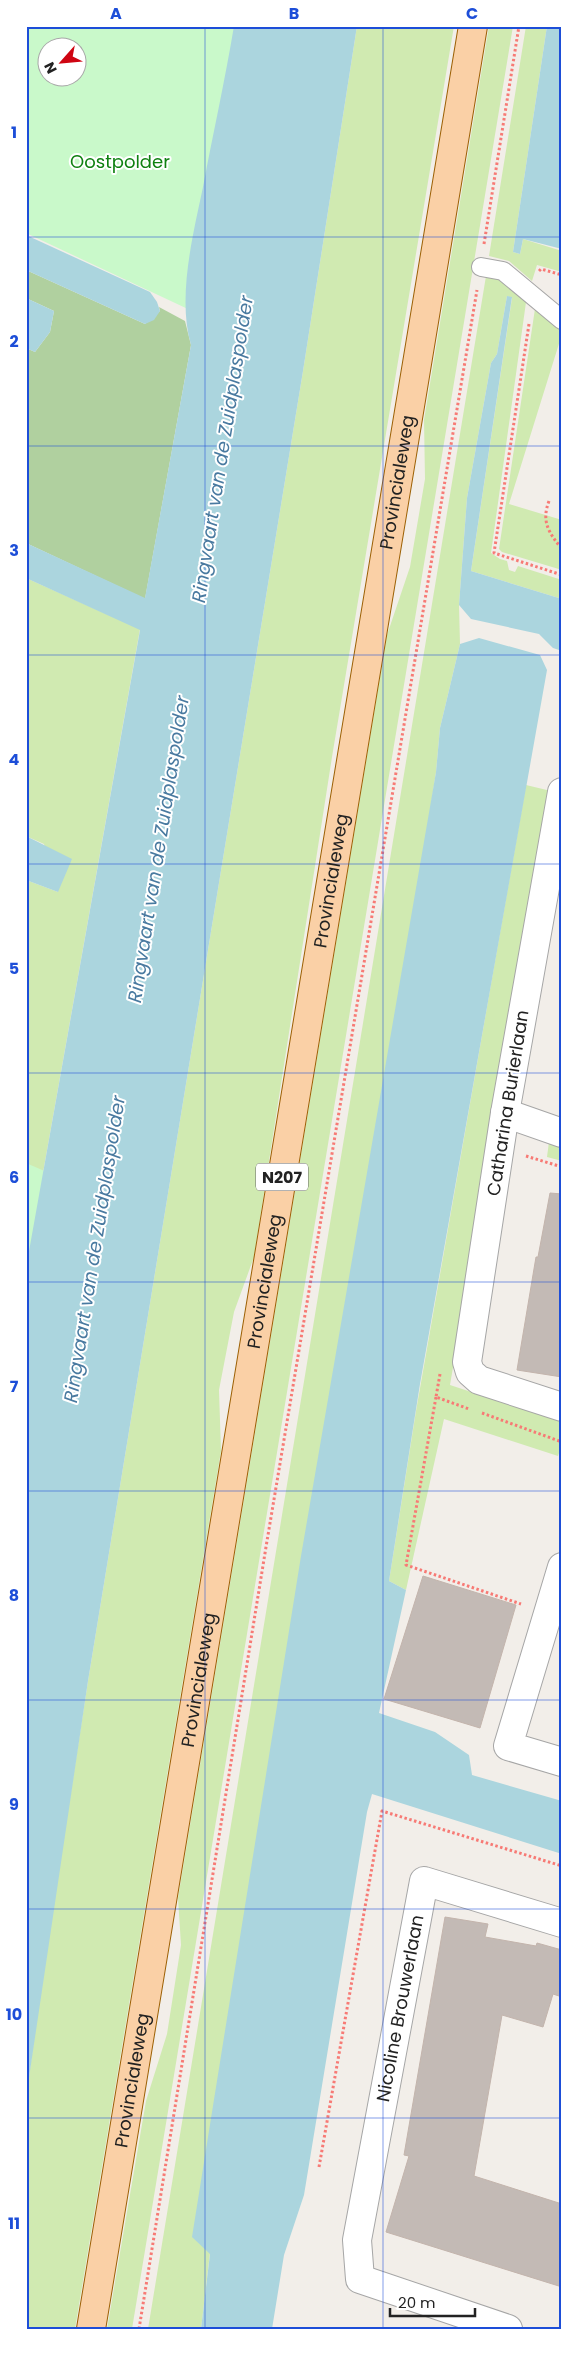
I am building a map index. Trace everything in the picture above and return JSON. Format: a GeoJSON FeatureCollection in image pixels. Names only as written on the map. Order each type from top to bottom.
{"type":"FeatureCollection","features":[{"type":"Feature","properties":{"kind":"main road","name":"Provincialeweg"},"geometry":{"type":"LineString","coordinates":[[91,2329],[473,26]]}},
{"type":"Feature","properties":{"kind":"street","name":"Catharina Burierlaan"},"geometry":{"type":"LineString","coordinates":[[561,792],[505,1113],[466,1362],[470,1372],[478,1380],[562,1407]]}},
{"type":"Feature","properties":{"kind":"street"},"geometry":{"type":"LineString","coordinates":[[505,1113],[562,1133]]}},
{"type":"Feature","properties":{"kind":"street"},"geometry":{"type":"LineString","coordinates":[[562,1567],[508,1746],[562,1762]]}},
{"type":"Feature","properties":{"kind":"street","name":"Nicoline Brouwerlaan"},"geometry":{"type":"LineString","coordinates":[[508,2329],[360,2279],[357,2240],[424,1881],[562,1923]]}},
{"type":"Feature","properties":{"kind":"lane"},"geometry":{"type":"LineString","coordinates":[[480,267],[503,271],[562,320]]}},
{"type":"Feature","properties":{"kind":"path"},"geometry":{"type":"LineString","coordinates":[[138,2329],[520,26]]}},
{"type":"Feature","properties":{"kind":"path"},"geometry":{"type":"LineString","coordinates":[[562,275],[541,269],[537,274],[494,554],[562,575]]}},
{"type":"Feature","properties":{"kind":"path"},"geometry":{"type":"LineString","coordinates":[[548,501],[544,513],[550,535],[562,549]]}},
{"type":"Feature","properties":{"kind":"path"},"geometry":{"type":"LineString","coordinates":[[500,1148],[562,1167]]}},
{"type":"Feature","properties":{"kind":"path"},"geometry":{"type":"LineString","coordinates":[[436,1397],[406,1565],[548,1612]]}},
{"type":"Feature","properties":{"kind":"green space","name":"Oostpolder"},"geometry":{"type":"Polygon","coordinates":[[[26,26],[239,26],[190,310],[26,233],[26,26]]]}},
{"type":"Feature","properties":{"kind":"green space"},"geometry":{"type":"Polygon","coordinates":[[[357,26],[454,26],[332,757],[254,1257],[234,1312],[219,1390],[221,1451],[75,2329],[26,2329],[26,2098],[46,1953],[88,1681],[303,371],[357,26]]]}},
{"type":"Feature","properties":{"kind":"green space"},"geometry":{"type":"Polygon","coordinates":[[[489,26],[513,26],[132,2329],[107,2329],[146,2101],[167,2034],[181,1945],[178,1898],[387,635],[410,567],[425,479],[424,420],[489,26]]]}},
{"type":"Feature","properties":{"kind":"green space"},"geometry":{"type":"Polygon","coordinates":[[[526,26],[547,26],[513,252],[520,254],[523,239],[562,251],[562,272],[537,265],[532,281],[509,261],[489,256],[526,26]]]}},
{"type":"Feature","properties":{"kind":"green space"},"geometry":{"type":"Polygon","coordinates":[[[26,270],[145,324],[160,311],[159,307],[185,321],[191,345],[145,599],[26,543],[26,348],[35,352],[50,332],[54,311],[26,298],[26,270]]]}},
{"type":"Feature","properties":{"kind":"green space"},"geometry":{"type":"Polygon","coordinates":[[[486,276],[500,278],[514,293],[527,295],[491,553],[507,561],[509,570],[515,572],[518,566],[562,580],[562,599],[471,571],[512,298],[507,296],[497,354],[491,363],[467,498],[459,605],[460,644],[440,728],[436,772],[210,2253],[201,2329],[148,2329],[486,276]]]}},
{"type":"Feature","properties":{"kind":"green space"},"geometry":{"type":"Polygon","coordinates":[[[536,302],[562,324],[562,334],[509,504],[562,520],[562,570],[502,552],[499,549],[536,302]]]}},
{"type":"Feature","properties":{"kind":"green space"},"geometry":{"type":"Polygon","coordinates":[[[26,578],[140,629],[26,1268],[26,880],[58,892],[44,844],[26,836],[26,578]]]}},
{"type":"Feature","properties":{"kind":"green space"},"geometry":{"type":"Polygon","coordinates":[[[526,785],[551,791],[450,1385],[562,1422],[562,1444],[558,1456],[444,1419],[406,1590],[389,1581],[416,1411],[526,785]]]}},
{"type":"Feature","properties":{"kind":"green space"},"geometry":{"type":"Polygon","coordinates":[[[550,1134],[562,1138],[562,1161],[547,1157],[550,1134]]]}},
{"type":"Feature","properties":{"kind":"green space"},"geometry":{"type":"Polygon","coordinates":[[[26,1163],[56,1176],[26,1367],[26,1163]]]}},
{"type":"Feature","properties":{"kind":"water","name":"Ringvaart van de Zuidplaspolder"},"geometry":{"type":"Polygon","coordinates":[[[234,26],[357,26],[303,371],[88,1681],[26,2098],[26,1268],[140,630],[26,578],[26,543],[145,598],[191,345],[187,326],[186,287],[191,245],[234,26]]]}},
{"type":"Feature","properties":{"kind":"water"},"geometry":{"type":"Polygon","coordinates":[[[547,26],[562,26],[562,249],[523,239],[520,254],[513,252],[547,26]]]}},
{"type":"Feature","properties":{"kind":"water"},"geometry":{"type":"Polygon","coordinates":[[[26,235],[150,292],[157,302],[160,311],[154,320],[145,324],[26,270],[26,235]]]}},
{"type":"Feature","properties":{"kind":"water"},"geometry":{"type":"Polygon","coordinates":[[[507,296],[512,297],[471,571],[562,599],[562,651],[553,648],[539,634],[471,619],[459,605],[467,498],[491,363],[497,354],[507,296]]]}},
{"type":"Feature","properties":{"kind":"water"},"geometry":{"type":"Polygon","coordinates":[[[26,298],[54,311],[50,332],[35,352],[26,348],[26,298]]]}},
{"type":"Feature","properties":{"kind":"water"},"geometry":{"type":"Polygon","coordinates":[[[479,638],[540,655],[547,670],[420,1384],[389,1581],[406,1590],[379,1713],[435,1732],[469,1755],[472,1775],[562,1801],[562,1854],[372,1794],[367,1812],[304,2195],[284,2255],[272,2329],[201,2329],[210,2254],[192,2237],[301,1556],[436,772],[440,728],[460,644],[479,638]]]}},
{"type":"Feature","properties":{"kind":"water"},"geometry":{"type":"Polygon","coordinates":[[[26,836],[72,859],[58,892],[26,880],[26,836]]]}},
{"type":"Feature","properties":{"kind":"building"},"geometry":{"type":"Polygon","coordinates":[[[550,1193],[562,1194],[562,1377],[517,1370],[536,1257],[538,1257],[550,1193]]]}},
{"type":"Feature","properties":{"kind":"building"},"geometry":{"type":"Polygon","coordinates":[[[423,1576],[516,1605],[480,1728],[384,1699],[423,1576]]]}},
{"type":"Feature","properties":{"kind":"building"},"geometry":{"type":"Polygon","coordinates":[[[445,1917],[488,1924],[485,1937],[536,1946],[537,1943],[562,1950],[562,1997],[553,1994],[543,2027],[502,2015],[474,2176],[562,2204],[562,2287],[386,2232],[409,2156],[404,2155],[445,1917]]]}}]}
